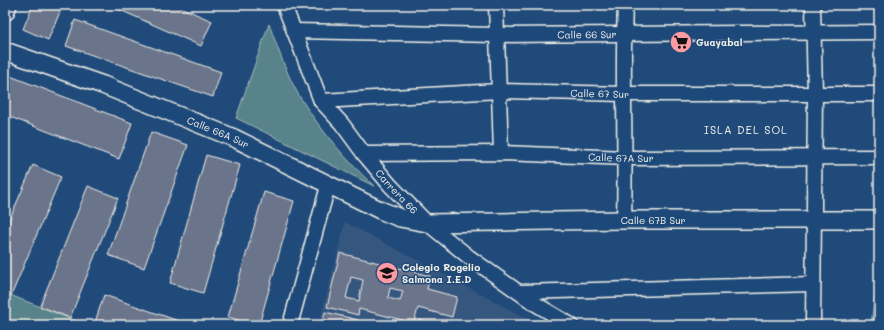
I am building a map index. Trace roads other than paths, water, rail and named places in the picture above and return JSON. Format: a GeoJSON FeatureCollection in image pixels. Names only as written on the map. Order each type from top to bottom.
{"type":"FeatureCollection","features":[{"type":"Feature","properties":{"kind":"street"},"geometry":{"type":"LineString","coordinates":[[5,12],[8,5]]}},
{"type":"Feature","properties":{"kind":"street","name":"Carrera 66"},"geometry":{"type":"LineString","coordinates":[[284,5],[321,101],[342,124],[364,154],[427,223],[470,257],[534,303],[571,325]]}},
{"type":"Feature","properties":{"kind":"street"},"geometry":{"type":"LineString","coordinates":[[496,5],[501,153]]}},
{"type":"Feature","properties":{"kind":"street"},"geometry":{"type":"LineString","coordinates":[[624,220],[626,158],[624,35],[626,5]]}},
{"type":"Feature","properties":{"kind":"street"},"geometry":{"type":"LineString","coordinates":[[813,5],[812,33],[815,94],[813,156],[813,325]]}},
{"type":"Feature","properties":{"kind":"street","name":"Calle 66 Sur"},"geometry":{"type":"LineString","coordinates":[[294,31],[496,35],[879,32]]}},
{"type":"Feature","properties":{"kind":"street","name":"Calle 66A Sur"},"geometry":{"type":"LineString","coordinates":[[5,51],[162,108],[234,138],[328,186],[390,214],[427,223]]}},
{"type":"Feature","properties":{"kind":"street","name":"Calle 67 Sur"},"geometry":{"type":"LineString","coordinates":[[321,101],[499,91],[624,94],[879,94]]}},
{"type":"Feature","properties":{"kind":"street","name":"Calle 67A Sur"},"geometry":{"type":"LineString","coordinates":[[364,154],[501,153],[626,158],[879,156]]}},
{"type":"Feature","properties":{"kind":"street"},"geometry":{"type":"LineString","coordinates":[[290,325],[328,186]]}},
{"type":"Feature","properties":{"kind":"street","name":"Calle 67B Sur"},"geometry":{"type":"LineString","coordinates":[[427,223],[624,220],[879,220]]}},
{"type":"Feature","properties":{"kind":"street"},"geometry":{"type":"LineString","coordinates":[[520,292],[813,284]]}},
{"type":"Feature","properties":{"kind":"place","name":"Guayabal"},"geometry":{"type":"Point","coordinates":[681,42]}},
{"type":"Feature","properties":{"kind":"place","name":"Colegio Rogelio Salmona I.E.D"},"geometry":{"type":"Point","coordinates":[387,273]}},
{"type":"Feature","properties":{"kind":"district","name":"ISLA DEL SOL"},"geometry":{"type":"Point","coordinates":[746,129]}}]}
